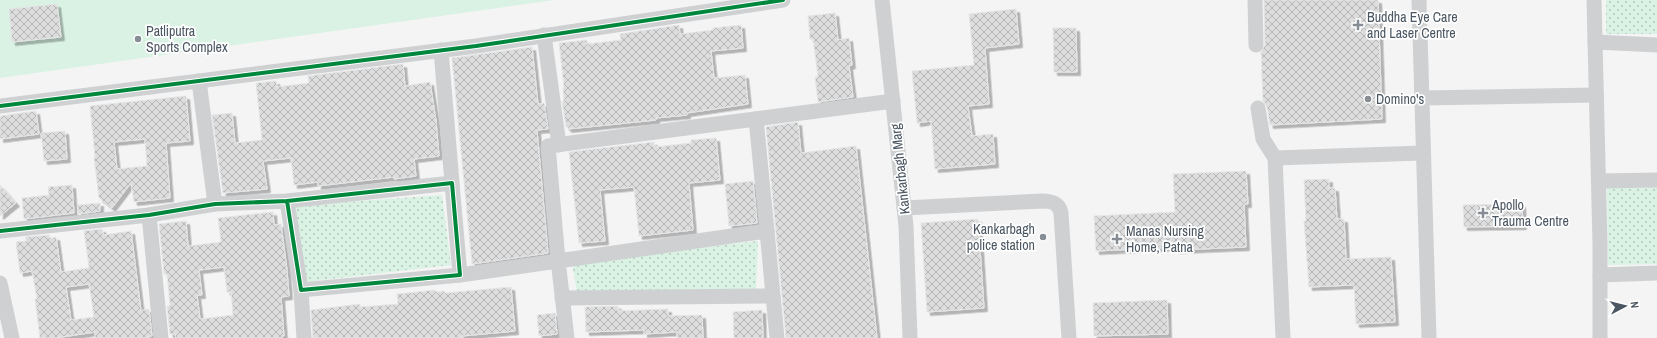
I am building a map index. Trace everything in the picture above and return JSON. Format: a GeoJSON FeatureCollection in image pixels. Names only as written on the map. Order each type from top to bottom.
{"type":"FeatureCollection","features":[{"type":"Feature","properties":{"kind":"street"},"geometry":{"type":"LineString","coordinates":[[0,106],[441,50],[783,0]]}},
{"type":"Feature","properties":{"kind":"street","name":"Kankarbagh Marg"},"geometry":{"type":"LineString","coordinates":[[882,0],[904,208],[910,338]]}},
{"type":"Feature","properties":{"kind":"street"},"geometry":{"type":"LineString","coordinates":[[1255,0],[1256,46]]}},
{"type":"Feature","properties":{"kind":"street"},"geometry":{"type":"LineString","coordinates":[[1419,0],[1429,338]]}},
{"type":"Feature","properties":{"kind":"street"},"geometry":{"type":"LineString","coordinates":[[1594,0],[1599,181],[1600,338]]}},
{"type":"Feature","properties":{"kind":"street"},"geometry":{"type":"LineString","coordinates":[[544,35],[559,145]]}},
{"type":"Feature","properties":{"kind":"street"},"geometry":{"type":"LineString","coordinates":[[1595,42],[1657,45]]}},
{"type":"Feature","properties":{"kind":"street"},"geometry":{"type":"LineString","coordinates":[[441,50],[460,274]]}},
{"type":"Feature","properties":{"kind":"street"},"geometry":{"type":"LineString","coordinates":[[199,81],[215,204]]}},
{"type":"Feature","properties":{"kind":"street"},"geometry":{"type":"LineString","coordinates":[[1422,98],[1596,95]]}},
{"type":"Feature","properties":{"kind":"street"},"geometry":{"type":"LineString","coordinates":[[567,338],[558,260],[548,146],[893,102]]}},
{"type":"Feature","properties":{"kind":"street"},"geometry":{"type":"LineString","coordinates":[[1258,108],[1263,139],[1275,158],[1283,338]]}},
{"type":"Feature","properties":{"kind":"street"},"geometry":{"type":"LineString","coordinates":[[756,119],[776,338]]}},
{"type":"Feature","properties":{"kind":"street"},"geometry":{"type":"LineString","coordinates":[[1275,158],[1423,153]]}},
{"type":"Feature","properties":{"kind":"street"},"geometry":{"type":"LineString","coordinates":[[1599,181],[1657,180]]}},
{"type":"Feature","properties":{"kind":"street"},"geometry":{"type":"LineString","coordinates":[[0,231],[149,215],[215,204],[287,201],[452,183]]}},
{"type":"Feature","properties":{"kind":"street"},"geometry":{"type":"LineString","coordinates":[[287,201],[301,290],[304,338]]}},
{"type":"Feature","properties":{"kind":"street"},"geometry":{"type":"LineString","coordinates":[[904,208],[1042,201],[1055,203],[1060,207],[1061,213],[1069,338]]}},
{"type":"Feature","properties":{"kind":"street"},"geometry":{"type":"LineString","coordinates":[[149,215],[161,338]]}},
{"type":"Feature","properties":{"kind":"street"},"geometry":{"type":"LineString","coordinates":[[301,290],[460,274],[767,231]]}},
{"type":"Feature","properties":{"kind":"street"},"geometry":{"type":"LineString","coordinates":[[1600,274],[1657,273]]}},
{"type":"Feature","properties":{"kind":"street"},"geometry":{"type":"LineString","coordinates":[[0,284],[12,338]]}},
{"type":"Feature","properties":{"kind":"street"},"geometry":{"type":"LineString","coordinates":[[562,298],[773,296]]}},
{"type":"Feature","properties":{"kind":"green space","name":"Patliputra Sports Complex"},"geometry":{"type":"Polygon","coordinates":[[[0,0],[554,0],[0,78],[0,0]]]}},
{"type":"Feature","properties":{"kind":"green space"},"geometry":{"type":"Polygon","coordinates":[[[1606,0],[1657,0],[1657,34],[1606,34],[1606,0]]]}},
{"type":"Feature","properties":{"kind":"green space"},"geometry":{"type":"Polygon","coordinates":[[[1657,187],[1657,264],[1608,265],[1607,188],[1657,187]]]}},
{"type":"Feature","properties":{"kind":"green space"},"geometry":{"type":"Polygon","coordinates":[[[442,195],[451,265],[304,282],[293,206],[442,195]]]}},
{"type":"Feature","properties":{"kind":"green space"},"geometry":{"type":"Polygon","coordinates":[[[758,241],[756,289],[577,291],[572,263],[758,241]]]}},
{"type":"Feature","properties":{"kind":"building"},"geometry":{"type":"Polygon","coordinates":[[[1264,0],[1378,0],[1382,119],[1270,125],[1267,107],[1263,101],[1261,52],[1265,45],[1264,0]]]}},
{"type":"Feature","properties":{"kind":"building"},"geometry":{"type":"Polygon","coordinates":[[[57,4],[61,37],[12,42],[9,9],[57,4]]]}},
{"type":"Feature","properties":{"kind":"building"},"geometry":{"type":"Polygon","coordinates":[[[1016,9],[1019,44],[985,48],[989,104],[968,106],[972,136],[993,134],[995,164],[935,169],[931,121],[917,123],[912,71],[974,65],[969,14],[1016,9]]]}},
{"type":"Feature","properties":{"kind":"building"},"geometry":{"type":"Polygon","coordinates":[[[835,13],[838,40],[849,38],[852,65],[849,66],[853,97],[818,102],[815,77],[818,77],[813,39],[810,39],[808,16],[835,13]]]}},
{"type":"Feature","properties":{"kind":"building"},"geometry":{"type":"Polygon","coordinates":[[[679,25],[680,34],[741,25],[743,48],[711,51],[714,78],[745,75],[748,104],[687,113],[687,115],[656,118],[656,120],[568,129],[568,127],[566,127],[562,101],[564,101],[564,87],[559,43],[587,40],[587,44],[621,40],[620,34],[679,25]]]}},
{"type":"Feature","properties":{"kind":"building"},"geometry":{"type":"Polygon","coordinates":[[[1053,28],[1076,28],[1077,72],[1054,72],[1053,28]]]}},
{"type":"Feature","properties":{"kind":"building"},"geometry":{"type":"Polygon","coordinates":[[[532,47],[538,104],[544,103],[548,129],[537,130],[548,253],[472,264],[452,58],[532,47]]]}},
{"type":"Feature","properties":{"kind":"building"},"geometry":{"type":"Polygon","coordinates":[[[403,64],[405,86],[430,82],[436,121],[439,156],[414,159],[416,176],[394,179],[394,177],[318,186],[318,182],[294,185],[291,158],[263,161],[267,189],[223,193],[212,115],[232,113],[235,143],[262,140],[256,83],[276,81],[277,87],[309,83],[308,76],[403,64]]]}},
{"type":"Feature","properties":{"kind":"building"},"geometry":{"type":"Polygon","coordinates":[[[186,96],[190,141],[166,143],[170,198],[134,202],[131,183],[112,208],[99,198],[90,106],[186,96]],[[145,139],[114,142],[117,169],[147,166],[145,139]]]}},
{"type":"Feature","properties":{"kind":"building"},"geometry":{"type":"Polygon","coordinates":[[[36,111],[39,134],[0,139],[0,116],[36,111]]]}},
{"type":"Feature","properties":{"kind":"building"},"geometry":{"type":"Polygon","coordinates":[[[798,122],[801,153],[856,146],[877,338],[786,338],[766,127],[798,122]]]}},
{"type":"Feature","properties":{"kind":"building"},"geometry":{"type":"Polygon","coordinates":[[[65,131],[67,159],[44,161],[41,133],[65,131]]]}},
{"type":"Feature","properties":{"kind":"building"},"geometry":{"type":"Polygon","coordinates":[[[716,138],[720,180],[689,183],[693,230],[639,236],[634,187],[600,190],[605,241],[579,243],[569,152],[654,142],[654,147],[691,143],[691,140],[716,138]]]}},
{"type":"Feature","properties":{"kind":"building"},"geometry":{"type":"Polygon","coordinates":[[[1246,171],[1248,204],[1244,204],[1246,247],[1176,250],[1176,247],[1096,251],[1094,216],[1175,212],[1173,174],[1246,171]]]}},
{"type":"Feature","properties":{"kind":"building"},"geometry":{"type":"Polygon","coordinates":[[[1329,179],[1329,188],[1335,188],[1337,219],[1344,219],[1346,258],[1391,257],[1395,322],[1356,324],[1353,285],[1309,287],[1304,221],[1306,221],[1304,180],[1329,179]]]}},
{"type":"Feature","properties":{"kind":"building"},"geometry":{"type":"Polygon","coordinates":[[[753,181],[757,223],[729,226],[725,184],[753,181]]]}},
{"type":"Feature","properties":{"kind":"building"},"geometry":{"type":"Polygon","coordinates":[[[0,185],[16,203],[0,216],[0,185]]]}},
{"type":"Feature","properties":{"kind":"building"},"geometry":{"type":"Polygon","coordinates":[[[72,185],[74,213],[24,219],[22,198],[49,195],[48,187],[72,185]]]}},
{"type":"Feature","properties":{"kind":"building"},"geometry":{"type":"Polygon","coordinates":[[[100,203],[100,211],[78,214],[78,205],[100,203]]]}},
{"type":"Feature","properties":{"kind":"building"},"geometry":{"type":"Polygon","coordinates":[[[1522,204],[1523,226],[1464,227],[1463,205],[1522,204]]]}},
{"type":"Feature","properties":{"kind":"building"},"geometry":{"type":"Polygon","coordinates":[[[273,212],[274,225],[281,224],[289,296],[281,297],[284,336],[282,336],[282,338],[176,338],[175,334],[170,334],[167,306],[170,306],[167,274],[164,274],[159,224],[186,221],[188,246],[221,242],[218,218],[273,212]],[[224,267],[199,270],[202,295],[197,295],[200,319],[233,315],[231,292],[227,292],[224,267]]]}},
{"type":"Feature","properties":{"kind":"building"},"geometry":{"type":"Polygon","coordinates":[[[978,219],[984,308],[927,312],[921,223],[978,219]]]}},
{"type":"Feature","properties":{"kind":"building"},"geometry":{"type":"Polygon","coordinates":[[[102,229],[103,235],[131,231],[141,311],[149,309],[152,336],[149,336],[149,338],[95,338],[95,332],[55,338],[40,338],[35,299],[37,299],[32,271],[20,273],[16,242],[26,241],[26,237],[49,235],[50,238],[56,237],[61,272],[88,268],[84,231],[102,229]],[[89,284],[66,287],[71,320],[94,317],[89,284]]]}},
{"type":"Feature","properties":{"kind":"building"},"geometry":{"type":"Polygon","coordinates":[[[511,287],[515,331],[462,336],[463,338],[313,338],[311,310],[360,304],[360,307],[398,304],[397,294],[435,290],[436,292],[444,291],[445,293],[511,287]]]}},
{"type":"Feature","properties":{"kind":"building"},"geometry":{"type":"Polygon","coordinates":[[[1167,300],[1168,334],[1094,336],[1093,303],[1167,300]]]}},
{"type":"Feature","properties":{"kind":"building"},"geometry":{"type":"Polygon","coordinates":[[[618,306],[618,311],[668,309],[668,316],[702,315],[703,338],[677,338],[677,332],[644,334],[644,330],[586,332],[585,307],[618,306]]]}},
{"type":"Feature","properties":{"kind":"building"},"geometry":{"type":"Polygon","coordinates":[[[762,310],[763,338],[734,338],[733,312],[762,310]]]}},
{"type":"Feature","properties":{"kind":"building"},"geometry":{"type":"Polygon","coordinates":[[[555,313],[557,334],[539,336],[537,315],[555,313]]]}},
{"type":"Feature","properties":{"kind":"cycle path"},"geometry":{"type":"LineString","coordinates":[[0,106],[476,46],[783,0]]}},
{"type":"Feature","properties":{"kind":"cycle path"},"geometry":{"type":"LineString","coordinates":[[0,231],[149,215],[215,204],[287,201],[452,183],[460,275],[301,290],[287,201]]}},
{"type":"Feature","properties":{"kind":"place","name":"Buddha Eye Care and Laser Centre"},"geometry":{"type":"Point","coordinates":[1358,25]}},
{"type":"Feature","properties":{"kind":"place","name":"Patliputra Sports Complex"},"geometry":{"type":"Point","coordinates":[138,39]}},
{"type":"Feature","properties":{"kind":"place","name":"Domino's"},"geometry":{"type":"Point","coordinates":[1368,99]}},
{"type":"Feature","properties":{"kind":"place","name":"Apollo Trauma Centre"},"geometry":{"type":"Point","coordinates":[1483,213]}},
{"type":"Feature","properties":{"kind":"place","name":"Kankarbagh police station"},"geometry":{"type":"Point","coordinates":[1043,237]}},
{"type":"Feature","properties":{"kind":"place","name":"Manas Nursing Home, Patna"},"geometry":{"type":"Point","coordinates":[1117,239]}}]}
